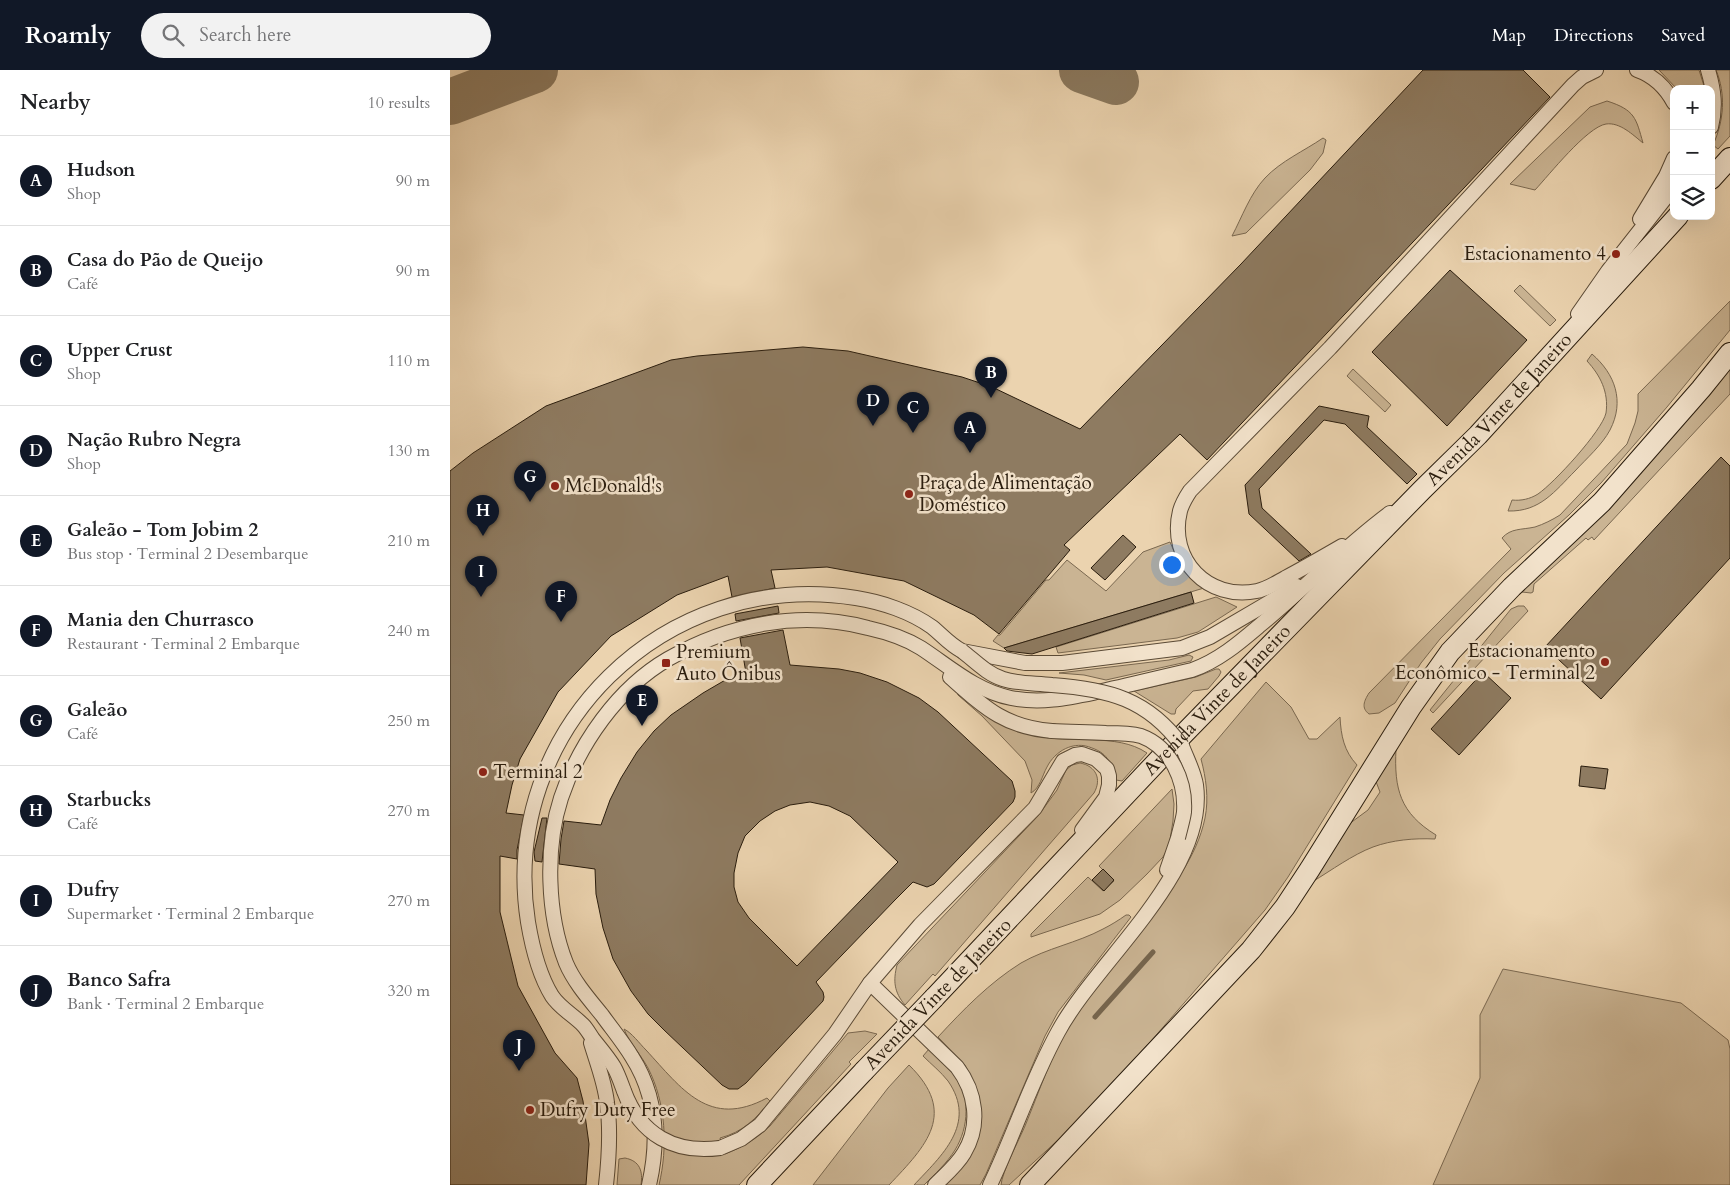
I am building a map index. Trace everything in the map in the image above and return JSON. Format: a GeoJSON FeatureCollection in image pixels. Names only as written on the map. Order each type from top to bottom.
{"type":"FeatureCollection","features":[{"type":"Feature","properties":{"kind":"street"},"geometry":{"type":"LineString","coordinates":[[1422,490],[1364,532],[1312,564],[1265,589],[1240,592],[1221,589],[1211,585],[1191,570],[1181,551],[1178,525],[1180,510],[1190,491],[1330,348],[1573,85],[1582,77],[1596,70]]}},
{"type":"Feature","properties":{"kind":"street"},"geometry":{"type":"LineString","coordinates":[[1637,70],[1658,82],[1670,96]]}},
{"type":"Feature","properties":{"kind":"street"},"geometry":{"type":"LineString","coordinates":[[1708,70],[1712,85]]}},
{"type":"Feature","properties":{"kind":"street"},"geometry":{"type":"LineString","coordinates":[[1715,175],[1730,158]]}},
{"type":"Feature","properties":{"kind":"street"},"geometry":{"type":"LineString","coordinates":[[1608,271],[1670,167]]}},
{"type":"Feature","properties":{"kind":"street"},"geometry":{"type":"LineString","coordinates":[[1541,367],[1608,271],[1670,192]]}},
{"type":"Feature","properties":{"kind":"street","name":"Avenida Vinte de Janeiro"},"geometry":{"type":"LineString","coordinates":[[757,1185],[1167,751],[1478,435],[1674,220]]}},
{"type":"Feature","properties":{"kind":"street"},"geometry":{"type":"LineString","coordinates":[[1030,1185],[1143,1067],[1250,950],[1285,907],[1411,707],[1450,652],[1512,587],[1602,502],[1730,353]]}},
{"type":"Feature","properties":{"kind":"street"},"geometry":{"type":"LineString","coordinates":[[650,1185],[653,1170],[655,1128],[650,1096],[634,1059],[579,986],[567,964],[553,912],[551,885],[551,852],[554,830],[560,800],[575,764],[589,739],[622,697],[642,678],[679,653],[725,632],[764,623],[793,619],[855,624],[906,640],[952,671],[999,695],[1013,699],[1043,702],[1122,687],[1192,670],[1211,662],[1246,637],[1323,571],[1364,532]]}},
{"type":"Feature","properties":{"kind":"street"},"geometry":{"type":"LineString","coordinates":[[958,649],[1025,663],[1062,663],[1182,648],[1210,637],[1323,571]]}},
{"type":"Feature","properties":{"kind":"street"},"geometry":{"type":"LineString","coordinates":[[990,1185],[1058,1031],[1074,1006],[1148,911],[1196,811],[1196,785],[1193,773],[1182,746],[1165,724],[1137,704],[1110,693],[1085,688],[1016,682],[993,675],[921,620],[896,609],[873,602],[838,596],[810,594],[779,595],[752,599],[710,611],[677,626],[642,647],[605,680],[568,727],[550,759],[531,818],[526,845],[525,888],[528,923],[544,981],[553,997],[585,1027],[614,1068],[632,1109],[650,1131],[668,1142],[685,1148],[720,1148],[741,1139],[760,1126],[835,1034],[870,983],[920,925],[1035,808],[1063,761],[1075,755],[1090,756],[1106,769],[1109,776],[1106,796],[1051,874]]}},
{"type":"Feature","properties":{"kind":"street"},"geometry":{"type":"LineString","coordinates":[[931,656],[950,677],[995,715],[1008,721],[1030,729],[1140,736],[1162,749],[1178,772],[1182,785],[1184,798],[1183,840]]}},
{"type":"Feature","properties":{"kind":"street"},"geometry":{"type":"LineString","coordinates":[[870,983],[957,1068],[964,1076],[972,1095],[975,1118],[970,1140],[959,1161],[935,1185]]}},
{"type":"Feature","properties":{"kind":"street"},"geometry":{"type":"LineString","coordinates":[[585,1027],[601,1072],[607,1103],[609,1132],[606,1185]]}},
{"type":"Feature","properties":{"kind":"shaded area"},"geometry":{"type":"Polygon","coordinates":[[[1659,70],[1699,70],[1704,85],[1673,85],[1659,70]]]}},
{"type":"Feature","properties":{"kind":"shaded area"},"geometry":{"type":"Polygon","coordinates":[[[1716,70],[1730,70],[1730,136],[1718,149],[1715,147],[1715,140],[1720,127],[1722,107],[1719,79],[1716,70]]]}},
{"type":"Feature","properties":{"kind":"shaded area"},"geometry":{"type":"Polygon","coordinates":[[[1607,101],[1623,108],[1633,116],[1643,143],[1621,127],[1606,124],[1589,133],[1579,142],[1535,190],[1510,184],[1590,107],[1607,101]]]}},
{"type":"Feature","properties":{"kind":"shaded area"},"geometry":{"type":"Polygon","coordinates":[[[1323,138],[1326,140],[1323,153],[1310,170],[1246,233],[1232,236],[1251,198],[1265,178],[1285,161],[1323,138]]]}},
{"type":"Feature","properties":{"kind":"shaded area"},"geometry":{"type":"Polygon","coordinates":[[[1520,285],[1556,320],[1550,326],[1514,291],[1520,285]]]}},
{"type":"Feature","properties":{"kind":"shaded area"},"geometry":{"type":"Polygon","coordinates":[[[1730,301],[1730,330],[1601,483],[1569,515],[1504,573],[1440,639],[1421,663],[1395,703],[1379,713],[1369,714],[1366,712],[1364,704],[1369,693],[1511,549],[1502,538],[1513,531],[1535,527],[1560,515],[1627,444],[1638,411],[1638,394],[1730,301]]]}},
{"type":"Feature","properties":{"kind":"shaded area"},"geometry":{"type":"Polygon","coordinates":[[[1592,354],[1607,370],[1615,389],[1617,409],[1610,430],[1594,451],[1546,499],[1529,508],[1508,511],[1512,500],[1535,496],[1555,479],[1587,444],[1603,421],[1607,405],[1605,391],[1600,378],[1587,361],[1592,354]]]}},
{"type":"Feature","properties":{"kind":"shaded area"},"geometry":{"type":"Polygon","coordinates":[[[1730,364],[1730,394],[1594,540],[1592,537],[1588,540],[1586,538],[1534,584],[1533,592],[1522,592],[1730,364]]]}},
{"type":"Feature","properties":{"kind":"shaded area"},"geometry":{"type":"Polygon","coordinates":[[[1353,369],[1391,405],[1385,412],[1347,376],[1353,369]]]}},
{"type":"Feature","properties":{"kind":"shaded area"},"geometry":{"type":"Polygon","coordinates":[[[1170,542],[1183,568],[1204,588],[1004,648],[993,641],[1046,580],[1049,580],[1067,560],[1106,591],[1143,552],[1170,542]]]}},
{"type":"Feature","properties":{"kind":"shaded area"},"geometry":{"type":"Polygon","coordinates":[[[1216,597],[1237,607],[1198,632],[1177,638],[1058,653],[1056,647],[1216,597]]]}},
{"type":"Feature","properties":{"kind":"shaded area"},"geometry":{"type":"Polygon","coordinates":[[[1524,606],[1528,611],[1433,713],[1430,710],[1511,609],[1524,606]]]}},
{"type":"Feature","properties":{"kind":"shaded area"},"geometry":{"type":"Polygon","coordinates":[[[1189,655],[1193,657],[1191,661],[1106,680],[1084,675],[1059,673],[1169,660],[1189,655]]]}},
{"type":"Feature","properties":{"kind":"shaded area"},"geometry":{"type":"Polygon","coordinates":[[[1219,669],[1221,672],[1208,689],[1193,691],[1176,709],[1175,714],[1171,714],[1134,691],[1196,677],[1219,669]]]}},
{"type":"Feature","properties":{"kind":"shaded area"},"geometry":{"type":"Polygon","coordinates":[[[1266,682],[1291,707],[1309,739],[1317,739],[1340,717],[1344,743],[1357,765],[1288,877],[1265,910],[1151,1041],[1070,1129],[1009,1185],[1001,1185],[1007,1164],[1064,1034],[1099,983],[1157,908],[1190,859],[1201,832],[1207,803],[1206,781],[1201,759],[1266,682]]]}},
{"type":"Feature","properties":{"kind":"shaded area"},"geometry":{"type":"Polygon","coordinates":[[[957,692],[994,717],[1024,732],[1048,738],[1121,743],[1147,753],[1122,781],[1116,780],[1111,764],[1098,750],[1085,746],[1072,746],[1060,752],[1050,761],[1039,785],[1031,793],[1032,780],[1025,761],[957,692]]]}},
{"type":"Feature","properties":{"kind":"shaded area"},"geometry":{"type":"Polygon","coordinates":[[[1396,749],[1396,776],[1402,799],[1414,818],[1436,835],[1435,839],[1403,840],[1373,847],[1350,858],[1312,882],[1349,824],[1368,810],[1380,792],[1375,779],[1396,749]]]}},
{"type":"Feature","properties":{"kind":"shaded area"},"geometry":{"type":"Polygon","coordinates":[[[1080,763],[1090,767],[1096,774],[1097,783],[1094,793],[935,976],[933,974],[905,1005],[895,986],[897,965],[1038,816],[1057,790],[1066,770],[1072,765],[1080,763]]]}},
{"type":"Feature","properties":{"kind":"shaded area"},"geometry":{"type":"Polygon","coordinates":[[[1172,789],[1174,804],[1169,846],[1163,857],[1147,874],[1120,900],[1100,914],[1031,937],[1031,934],[1088,877],[1103,891],[1114,881],[1099,866],[1172,789]]]}},
{"type":"Feature","properties":{"kind":"shaded area"},"geometry":{"type":"Polygon","coordinates":[[[1126,915],[1131,917],[1058,1012],[1045,1036],[980,1185],[941,1185],[980,1115],[979,1100],[974,1083],[965,1065],[938,1037],[987,988],[1021,963],[1041,953],[1093,934],[1126,915]]]}},
{"type":"Feature","properties":{"kind":"shaded area"},"geometry":{"type":"Polygon","coordinates":[[[1503,969],[1681,1003],[1728,1040],[1730,1049],[1730,1185],[1433,1185],[1480,1078],[1480,1015],[1503,969]]]}},
{"type":"Feature","properties":{"kind":"shaded area"},"geometry":{"type":"Polygon","coordinates":[[[624,1029],[635,1038],[672,1078],[698,1100],[713,1107],[729,1109],[747,1106],[767,1098],[770,1101],[760,1114],[748,1124],[736,1132],[720,1138],[725,1154],[738,1149],[770,1126],[848,1033],[865,1031],[877,1034],[849,1062],[851,1064],[739,1185],[659,1185],[664,1156],[664,1125],[659,1096],[648,1068],[624,1029]]]}},
{"type":"Feature","properties":{"kind":"shaded area"},"geometry":{"type":"Polygon","coordinates":[[[929,1049],[947,1067],[959,1083],[965,1102],[965,1122],[960,1141],[941,1168],[924,1185],[914,1185],[945,1151],[958,1125],[959,1111],[956,1097],[948,1081],[923,1056],[929,1049]]]}},
{"type":"Feature","properties":{"kind":"shaded area"},"geometry":{"type":"Polygon","coordinates":[[[909,1065],[924,1082],[932,1098],[934,1114],[932,1128],[915,1156],[889,1185],[813,1185],[888,1088],[909,1065]]]}},
{"type":"Feature","properties":{"kind":"shaded area"},"geometry":{"type":"Polygon","coordinates":[[[619,1159],[630,1159],[639,1167],[641,1171],[641,1185],[617,1185],[619,1159]]]}},
{"type":"Feature","properties":{"kind":"building","name":"Terminal 2"},"geometry":{"type":"Polygon","coordinates":[[[1423,70],[1523,70],[1550,97],[1207,460],[1180,434],[1064,545],[1070,550],[999,634],[974,615],[904,581],[827,567],[771,570],[775,588],[732,597],[728,576],[677,595],[611,636],[558,692],[520,759],[512,785],[506,813],[524,815],[517,859],[500,856],[500,912],[518,986],[555,1053],[577,1078],[583,1101],[589,1144],[586,1185],[450,1185],[450,471],[473,453],[546,406],[671,360],[803,347],[848,351],[962,377],[992,387],[1080,429],[1241,264],[1423,70]]]}},
{"type":"Feature","properties":{"kind":"building"},"geometry":{"type":"Polygon","coordinates":[[[1450,270],[1527,340],[1447,426],[1372,352],[1450,270]]]}},
{"type":"Feature","properties":{"kind":"building"},"geometry":{"type":"Polygon","coordinates":[[[1319,406],[1369,416],[1367,427],[1417,474],[1407,484],[1345,424],[1324,420],[1259,489],[1262,508],[1311,554],[1299,561],[1249,514],[1245,485],[1319,406]]]}},
{"type":"Feature","properties":{"kind":"building"},"geometry":{"type":"Polygon","coordinates":[[[1721,457],[1730,466],[1730,558],[1601,699],[1545,647],[1721,457]]]}},
{"type":"Feature","properties":{"kind":"building"},"geometry":{"type":"Polygon","coordinates":[[[1123,535],[1136,547],[1105,580],[1091,568],[1123,535]]]}},
{"type":"Feature","properties":{"kind":"building"},"geometry":{"type":"Polygon","coordinates":[[[1191,592],[1194,603],[1032,654],[1007,651],[1004,648],[1191,592]]]}},
{"type":"Feature","properties":{"kind":"building"},"geometry":{"type":"Polygon","coordinates":[[[778,606],[779,613],[736,621],[735,614],[778,606]]]}},
{"type":"Feature","properties":{"kind":"building"},"geometry":{"type":"Polygon","coordinates":[[[783,630],[790,665],[839,669],[860,673],[887,682],[919,698],[938,712],[1012,781],[1015,797],[1013,802],[934,884],[927,887],[913,882],[895,900],[816,982],[823,992],[823,1001],[746,1083],[738,1089],[729,1089],[722,1085],[648,1014],[631,991],[613,959],[603,928],[596,894],[595,869],[559,864],[564,821],[601,825],[610,800],[621,778],[637,752],[654,731],[671,715],[703,693],[727,679],[746,673],[740,638],[783,630]],[[810,802],[790,805],[775,811],[760,821],[745,836],[738,853],[734,873],[734,887],[738,902],[749,918],[797,966],[898,862],[850,816],[829,806],[810,802]]]}},
{"type":"Feature","properties":{"kind":"building"},"geometry":{"type":"Polygon","coordinates":[[[1483,672],[1511,698],[1459,755],[1431,729],[1483,672]]]}},
{"type":"Feature","properties":{"kind":"building"},"geometry":{"type":"Polygon","coordinates":[[[1581,766],[1608,769],[1605,789],[1579,786],[1581,766]]]}},
{"type":"Feature","properties":{"kind":"building"},"geometry":{"type":"Polygon","coordinates":[[[542,818],[547,818],[542,862],[535,861],[534,852],[542,818]]]}},
{"type":"Feature","properties":{"kind":"building"},"geometry":{"type":"Polygon","coordinates":[[[1103,869],[1114,880],[1104,891],[1092,880],[1103,869]]]}},
{"type":"Feature","properties":{"kind":"waterway"},"geometry":{"type":"LineString","coordinates":[[1095,1017],[1153,952]]}},
{"type":"Feature","properties":{"kind":"taxiway"},"geometry":{"type":"LineString","coordinates":[[450,102],[535,70]]}},
{"type":"Feature","properties":{"kind":"taxiway"},"geometry":{"type":"LineString","coordinates":[[1082,70],[1116,82]]}},
{"type":"Feature","properties":{"kind":"place","name":"Estacionamento 4"},"geometry":{"type":"Point","coordinates":[1616,254]}},
{"type":"Feature","properties":{"kind":"place","name":"Casa do Pão de Queijo"},"geometry":{"type":"Point","coordinates":[991,398]}},
{"type":"Feature","properties":{"kind":"place","name":"Nação Rubro Negra"},"geometry":{"type":"Point","coordinates":[873,426]}},
{"type":"Feature","properties":{"kind":"place","name":"Upper Crust"},"geometry":{"type":"Point","coordinates":[913,433]}},
{"type":"Feature","properties":{"kind":"place","name":"Hudson"},"geometry":{"type":"Point","coordinates":[970,453]}},
{"type":"Feature","properties":{"kind":"place","name":"McDonald's"},"geometry":{"type":"Point","coordinates":[555,486]}},
{"type":"Feature","properties":{"kind":"place","name":"Praça de Alimentação Doméstico"},"geometry":{"type":"Point","coordinates":[909,494]}},
{"type":"Feature","properties":{"kind":"place","name":"Galeão"},"geometry":{"type":"Point","coordinates":[530,502]}},
{"type":"Feature","properties":{"kind":"place","name":"Starbucks"},"geometry":{"type":"Point","coordinates":[483,536]}},
{"type":"Feature","properties":{"kind":"place","name":"Dufry"},"geometry":{"type":"Point","coordinates":[481,597]}},
{"type":"Feature","properties":{"kind":"place","name":"Mania den Churrasco"},"geometry":{"type":"Point","coordinates":[561,622]}},
{"type":"Feature","properties":{"kind":"place","name":"Estacionamento Econômico - Terminal 2"},"geometry":{"type":"Point","coordinates":[1605,662]}},
{"type":"Feature","properties":{"kind":"place","name":"Premium Auto Ônibus"},"geometry":{"type":"Point","coordinates":[666,663]}},
{"type":"Feature","properties":{"kind":"place","name":"Galeão - Tom Jobim 2"},"geometry":{"type":"Point","coordinates":[642,726]}},
{"type":"Feature","properties":{"kind":"place","name":"Terminal 2"},"geometry":{"type":"Point","coordinates":[483,772]}},
{"type":"Feature","properties":{"kind":"place","name":"Banco Safra"},"geometry":{"type":"Point","coordinates":[519,1071]}},
{"type":"Feature","properties":{"kind":"place","name":"Dufry Duty Free"},"geometry":{"type":"Point","coordinates":[530,1110]}}]}
